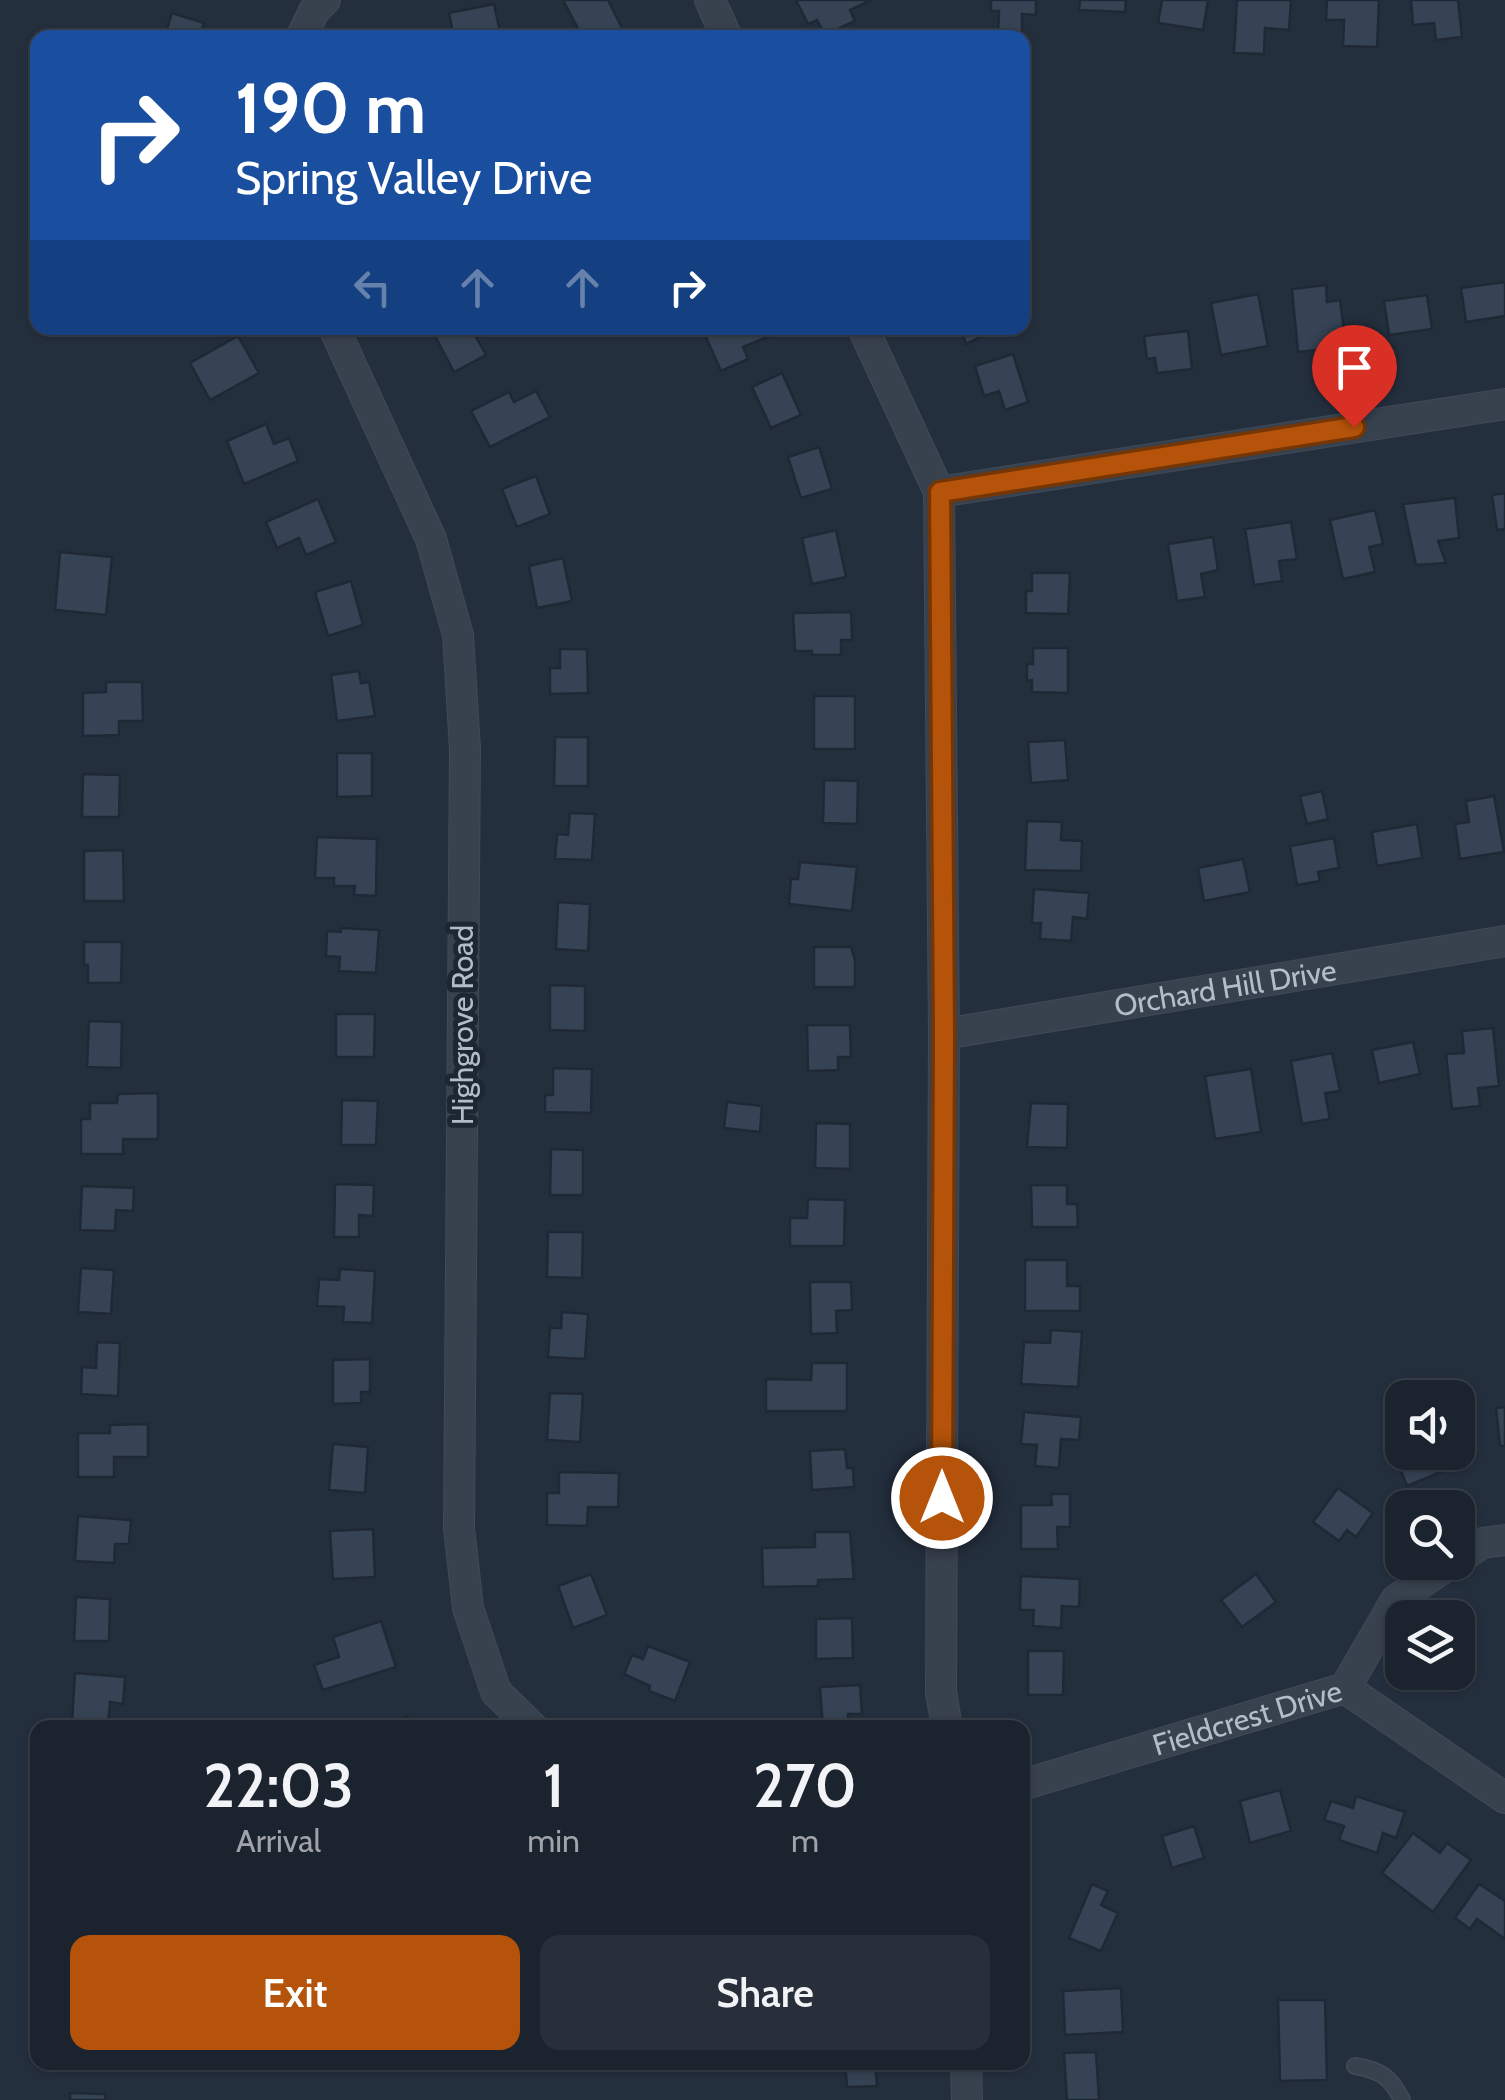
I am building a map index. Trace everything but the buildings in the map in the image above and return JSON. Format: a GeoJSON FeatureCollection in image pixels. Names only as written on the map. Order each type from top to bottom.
{"type":"FeatureCollection","features":[{"type":"Feature","properties":{"kind":"street"},"geometry":{"type":"LineString","coordinates":[[306,30],[314,11],[325,0]]}},
{"type":"Feature","properties":{"kind":"street"},"geometry":{"type":"LineString","coordinates":[[710,0],[723,30]]}},
{"type":"Feature","properties":{"kind":"street","name":"Highgrove Road"},"geometry":{"type":"LineString","coordinates":[[337,335],[431,539],[458,635],[464,749],[459,1528],[468,1608],[496,1692],[524,1720]]}},
{"type":"Feature","properties":{"kind":"street"},"geometry":{"type":"LineString","coordinates":[[866,335],[940,492],[944,1034],[942,1692],[946,1720]]}},
{"type":"Feature","properties":{"kind":"street"},"geometry":{"type":"LineString","coordinates":[[940,492],[1505,404]]}},
{"type":"Feature","properties":{"kind":"street","name":"Orchard Hill Drive"},"geometry":{"type":"LineString","coordinates":[[944,1034],[1505,941]]}},
{"type":"Feature","properties":{"kind":"street"},"geometry":{"type":"LineString","coordinates":[[1475,1547],[1482,1542],[1505,1540]]}},
{"type":"Feature","properties":{"kind":"street"},"geometry":{"type":"LineString","coordinates":[[1346,1688],[1396,1600],[1426,1580]]}},
{"type":"Feature","properties":{"kind":"street","name":"Fieldcrest Drive"},"geometry":{"type":"LineString","coordinates":[[1030,1783],[1346,1688],[1505,1798]]}},
{"type":"Feature","properties":{"kind":"street"},"geometry":{"type":"LineString","coordinates":[[966,2070],[967,2100]]}},
{"type":"Feature","properties":{"kind":"lane"},"geometry":{"type":"LineString","coordinates":[[1355,2066],[1375,2069],[1390,2078],[1402,2100]]}},
{"type":"Feature","properties":{"kind":"route"},"geometry":{"type":"LineString","coordinates":[[942,1498],[940,492],[1354,427]]}}]}
